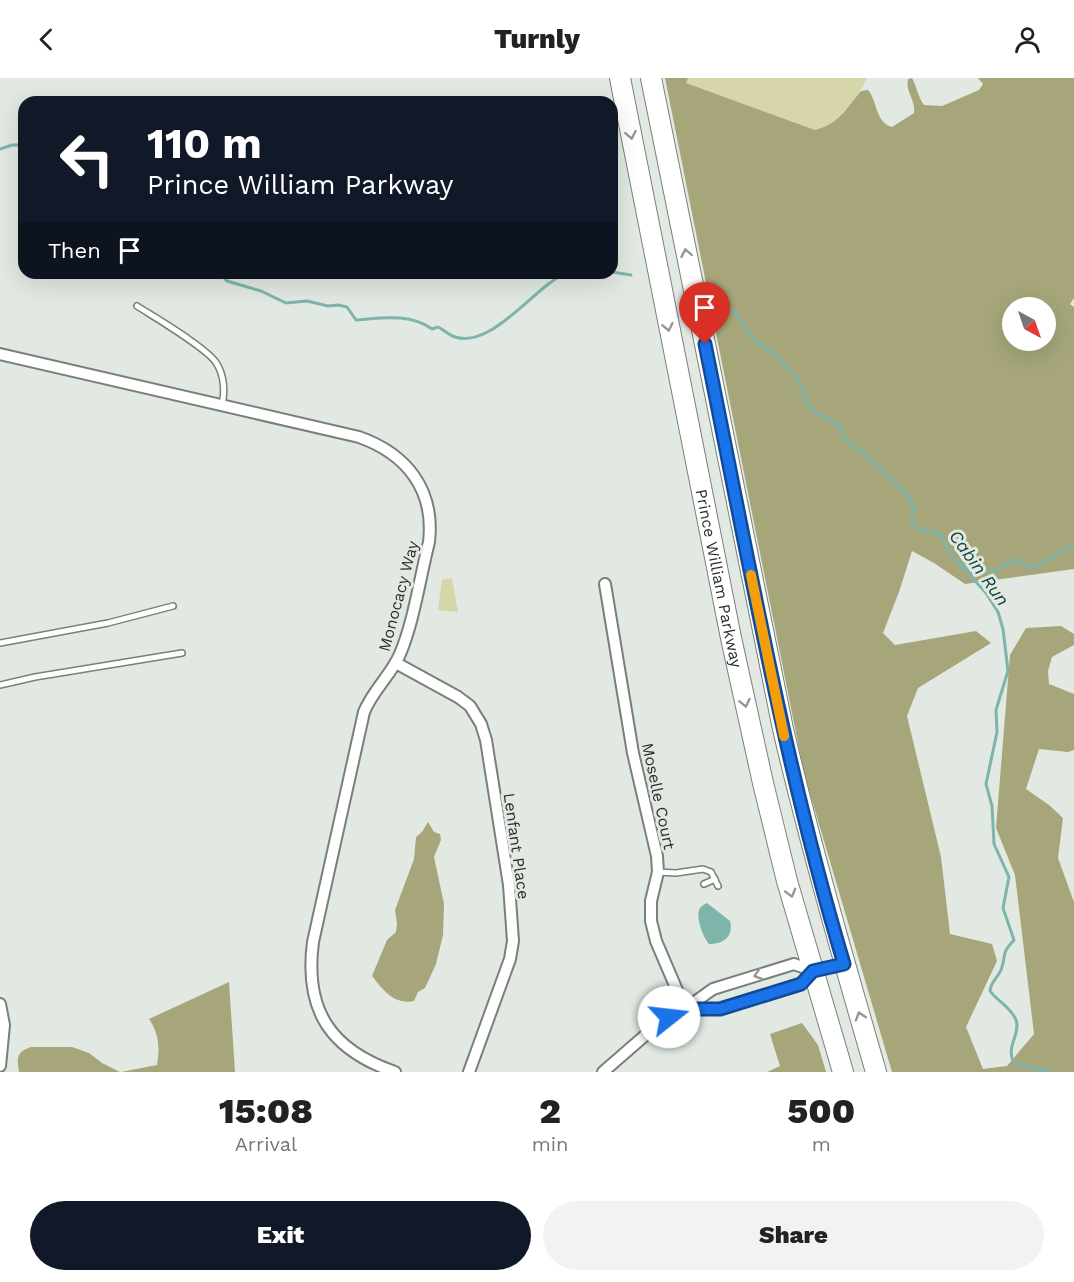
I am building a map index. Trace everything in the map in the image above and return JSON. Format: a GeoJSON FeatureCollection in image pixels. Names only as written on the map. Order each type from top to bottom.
{"type":"FeatureCollection","features":[{"type":"Feature","properties":{"kind":"highway","name":"Prince William Parkway"},"geometry":{"type":"LineString","coordinates":[[620,78],[731,638],[763,783],[787,881],[843,1072]]}},
{"type":"Feature","properties":{"kind":"highway","name":"Prince William Parkway"},"geometry":{"type":"LineString","coordinates":[[651,78],[783,729],[801,806],[876,1072]]}},
{"type":"Feature","properties":{"kind":"street","name":"Monocacy Way"},"geometry":{"type":"LineString","coordinates":[[0,354],[359,437],[377,443],[395,454],[417,479],[428,508],[430,527],[407,634],[396,663],[370,699],[364,712],[310,961],[311,985],[316,1003],[332,1033],[357,1056],[395,1072]]}},
{"type":"Feature","properties":{"kind":"street","name":"Moselle Court"},"geometry":{"type":"LineString","coordinates":[[605,584],[633,753],[657,856],[658,872],[651,901],[651,921],[656,941],[685,1009]]}},
{"type":"Feature","properties":{"kind":"street","name":"Lenfant Place"},"geometry":{"type":"LineString","coordinates":[[396,663],[465,701],[476,715],[486,740],[508,885],[513,941],[510,959],[469,1072]]}},
{"type":"Feature","properties":{"kind":"street"},"geometry":{"type":"LineString","coordinates":[[603,1072],[657,1025],[713,989],[794,964],[813,971],[844,964]]}},
{"type":"Feature","properties":{"kind":"street"},"geometry":{"type":"LineString","coordinates":[[685,1009],[720,1009],[801,984],[813,971]]}},
{"type":"Feature","properties":{"kind":"street"},"geometry":{"type":"LineString","coordinates":[[0,1004],[4,1025],[0,1066]]}},
{"type":"Feature","properties":{"kind":"lane"},"geometry":{"type":"LineString","coordinates":[[137,306],[183,335],[213,358],[224,380],[222,406]]}},
{"type":"Feature","properties":{"kind":"lane"},"geometry":{"type":"LineString","coordinates":[[0,643],[108,623],[173,606]]}},
{"type":"Feature","properties":{"kind":"lane"},"geometry":{"type":"LineString","coordinates":[[0,685],[35,677],[182,653]]}},
{"type":"Feature","properties":{"kind":"lane"},"geometry":{"type":"LineString","coordinates":[[658,872],[672,874],[703,868],[711,873],[718,886]]}},
{"type":"Feature","properties":{"kind":"lane"},"geometry":{"type":"LineString","coordinates":[[704,884],[715,879]]}},
{"type":"Feature","properties":{"kind":"green space"},"geometry":{"type":"Polygon","coordinates":[[[665,78],[688,78],[686,83],[815,130],[836,120],[861,91],[868,90],[882,121],[892,127],[914,113],[907,84],[908,79],[912,78],[924,105],[942,106],[979,90],[983,84],[978,78],[1074,78],[1074,298],[1070,304],[1074,307],[1074,569],[965,584],[912,551],[883,633],[895,645],[976,631],[991,643],[918,688],[907,716],[941,857],[950,934],[992,944],[997,961],[966,1027],[983,1069],[1007,1066],[1034,1034],[1015,875],[996,828],[1010,655],[1026,628],[1061,626],[1074,634],[1074,645],[1052,657],[1048,671],[1049,684],[1074,694],[1074,750],[1068,752],[1039,749],[1026,789],[1063,818],[1058,858],[1074,902],[1074,1072],[892,1072],[804,773],[665,78]]]}},
{"type":"Feature","properties":{"kind":"green space"},"geometry":{"type":"Polygon","coordinates":[[[688,78],[867,78],[856,98],[841,117],[830,126],[815,130],[685,83],[688,78]]]}},
{"type":"Feature","properties":{"kind":"green space"},"geometry":{"type":"Polygon","coordinates":[[[452,578],[458,612],[438,610],[442,580],[452,578]]]}},
{"type":"Feature","properties":{"kind":"green space"},"geometry":{"type":"Polygon","coordinates":[[[428,822],[434,832],[440,834],[441,840],[434,857],[444,904],[443,935],[436,964],[425,988],[418,992],[414,1001],[407,1002],[395,999],[372,976],[387,940],[396,932],[395,910],[414,859],[416,837],[428,822]]]}},
{"type":"Feature","properties":{"kind":"green space"},"geometry":{"type":"Polygon","coordinates":[[[229,982],[235,1072],[121,1072],[157,1065],[158,1041],[149,1019],[229,982]]]}},
{"type":"Feature","properties":{"kind":"green space"},"geometry":{"type":"Polygon","coordinates":[[[802,1023],[818,1045],[826,1072],[767,1072],[780,1066],[770,1034],[802,1023]]]}},
{"type":"Feature","properties":{"kind":"green space"},"geometry":{"type":"Polygon","coordinates":[[[31,1047],[72,1047],[89,1053],[120,1072],[19,1072],[20,1053],[31,1047]]]}},
{"type":"Feature","properties":{"kind":"water"},"geometry":{"type":"Polygon","coordinates":[[[707,903],[730,921],[729,935],[719,943],[709,944],[704,937],[698,917],[699,910],[707,903]]]}},
{"type":"Feature","properties":{"kind":"waterway","name":"Cabin Run"},"geometry":{"type":"LineString","coordinates":[[0,149],[18,145]]}},
{"type":"Feature","properties":{"kind":"waterway","name":"Cabin Run"},"geometry":{"type":"LineString","coordinates":[[618,273],[631,275]]}},
{"type":"Feature","properties":{"kind":"waterway","name":"Cabin Run"},"geometry":{"type":"LineString","coordinates":[[225,279],[261,291],[286,303],[307,301],[328,306],[347,307],[356,320],[405,319],[432,329],[438,327],[455,337],[469,338],[498,326],[556,279]]}},
{"type":"Feature","properties":{"kind":"waterway","name":"Cabin Run"},"geometry":{"type":"LineString","coordinates":[[721,303],[727,305],[736,314],[751,337],[775,355],[797,378],[808,404],[816,413],[836,424],[843,431],[843,438],[864,453],[905,493],[913,504],[912,522],[919,530],[940,534],[951,554],[986,593],[998,612],[1003,629],[1008,671],[996,710],[997,732],[986,784],[992,806],[994,844],[1009,877],[1003,908],[1014,940],[1005,952],[1001,970],[990,991],[1011,1011],[1016,1020],[1017,1030],[1011,1052],[1014,1063],[1050,1072]]}},
{"type":"Feature","properties":{"kind":"waterway"},"geometry":{"type":"LineString","coordinates":[[962,564],[978,571],[995,571],[1013,559],[1029,567],[1036,566],[1074,545]]}},
{"type":"Feature","properties":{"kind":"slow traffic"},"geometry":{"type":"LineString","coordinates":[[751,575],[784,736]]}},
{"type":"Feature","properties":{"kind":"route"},"geometry":{"type":"LineString","coordinates":[[669,1017],[685,1009],[720,1009],[801,984],[813,971],[844,964],[801,806],[783,729],[705,344]]}}]}
